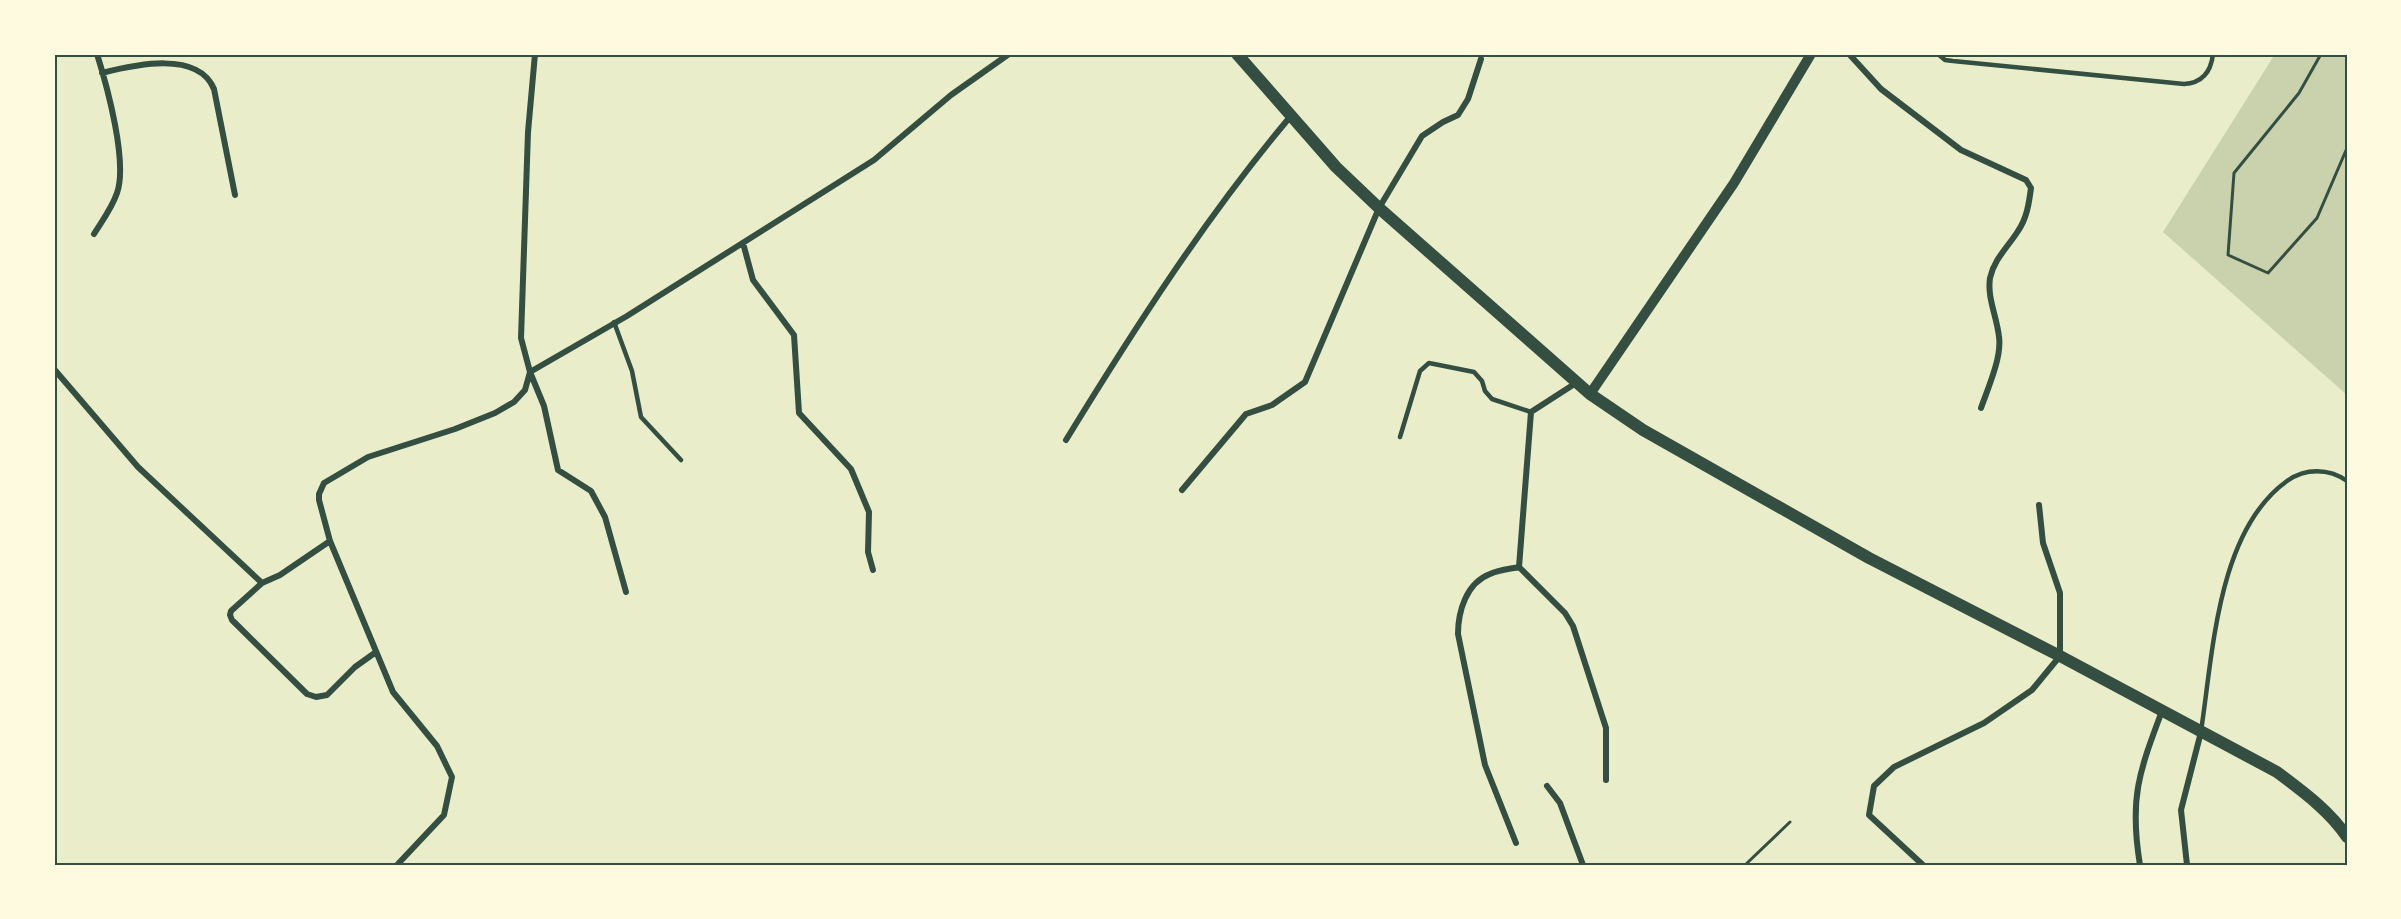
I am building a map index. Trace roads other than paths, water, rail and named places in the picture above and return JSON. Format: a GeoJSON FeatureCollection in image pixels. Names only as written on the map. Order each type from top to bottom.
{"type":"FeatureCollection","features":[{"type":"Feature","properties":{"kind":"main road"},"geometry":{"type":"LineString","coordinates":[[1237,54],[1336,167],[1379,208],[1590,394],[1643,430],[1869,558],[2060,656],[2277,772],[2309,796],[2341,827],[2347,837]]}},
{"type":"Feature","properties":{"kind":"street"},"geometry":{"type":"LineString","coordinates":[[94,234],[114,200],[120,176],[114,123],[97,54]]}},
{"type":"Feature","properties":{"kind":"street"},"geometry":{"type":"LineString","coordinates":[[535,54],[528,132],[521,338],[530,372],[544,406],[558,470],[591,491],[605,517],[626,592]]}},
{"type":"Feature","properties":{"kind":"street"},"geometry":{"type":"LineString","coordinates":[[397,865],[444,815],[452,781],[437,746],[393,692],[330,541],[319,500],[324,483],[368,457],[455,429],[495,413],[514,402],[525,390],[530,372],[743,243],[874,160],[951,95],[1009,54]]}},
{"type":"Feature","properties":{"kind":"street"},"geometry":{"type":"LineString","coordinates":[[1590,394],[1734,183],[1811,54]]}},
{"type":"Feature","properties":{"kind":"street"},"geometry":{"type":"LineString","coordinates":[[1849,54],[1881,89],[1961,150],[2026,180],[2031,188],[2028,210],[2019,230],[1993,267],[1990,280],[1992,303],[2000,338],[1996,363],[1981,408]]}},
{"type":"Feature","properties":{"kind":"street"},"geometry":{"type":"LineString","coordinates":[[1182,490],[1246,414],[1272,405],[1305,382],[1379,208],[1422,136],[1458,115],[1468,99],[1481,59]]}},
{"type":"Feature","properties":{"kind":"street"},"geometry":{"type":"LineString","coordinates":[[102,73],[139,65],[184,64],[195,68],[210,79],[235,195]]}},
{"type":"Feature","properties":{"kind":"street"},"geometry":{"type":"LineString","coordinates":[[1066,440],[1122,349],[1188,253],[1259,153],[1290,117]]}},
{"type":"Feature","properties":{"kind":"street"},"geometry":{"type":"LineString","coordinates":[[743,243],[753,280],[794,334],[799,413],[851,469],[869,512],[868,552],[873,570]]}},
{"type":"Feature","properties":{"kind":"street"},"geometry":{"type":"LineString","coordinates":[[54,369],[138,467],[262,583]]}},
{"type":"Feature","properties":{"kind":"street"},"geometry":{"type":"LineString","coordinates":[[1576,383],[1531,412],[1519,567],[1565,613],[1574,626],[1606,728],[1606,780]]}},
{"type":"Feature","properties":{"kind":"street"},"geometry":{"type":"LineString","coordinates":[[1923,865],[1869,814],[1874,786],[1894,767],[1984,723],[2032,690],[2060,656],[2060,593],[2043,543],[2039,505]]}},
{"type":"Feature","properties":{"kind":"street"},"geometry":{"type":"LineString","coordinates":[[330,541],[280,574],[262,583],[231,611],[232,620],[307,694],[316,697],[327,695],[355,667],[376,652]]}},
{"type":"Feature","properties":{"kind":"street"},"geometry":{"type":"LineString","coordinates":[[1516,843],[1485,765],[1458,634],[1458,617],[1466,596],[1477,582],[1489,574],[1519,567]]}},
{"type":"Feature","properties":{"kind":"street"},"geometry":{"type":"LineString","coordinates":[[2140,865],[2134,823],[2135,801],[2141,766],[2162,711]]}},
{"type":"Feature","properties":{"kind":"street"},"geometry":{"type":"LineString","coordinates":[[2187,865],[2181,810],[2201,732]]}},
{"type":"Feature","properties":{"kind":"street"},"geometry":{"type":"LineString","coordinates":[[1547,786],[1560,803],[1583,865]]}},
{"type":"Feature","properties":{"kind":"lane"},"geometry":{"type":"LineString","coordinates":[[1938,54],[1945,60],[1953,62],[2184,84],[2200,80],[2206,75],[2213,54]]}},
{"type":"Feature","properties":{"kind":"lane"},"geometry":{"type":"LineString","coordinates":[[614,322],[632,371],[641,417],[681,460]]}},
{"type":"Feature","properties":{"kind":"lane"},"geometry":{"type":"LineString","coordinates":[[1400,437],[1420,371],[1429,363],[1474,372],[1479,376],[1485,391],[1492,399],[1531,412]]}},
{"type":"Feature","properties":{"kind":"lane"},"geometry":{"type":"LineString","coordinates":[[2201,732],[2224,586],[2240,541],[2256,514],[2270,497],[2284,483],[2297,475],[2314,471],[2325,472],[2347,481]]}}]}
